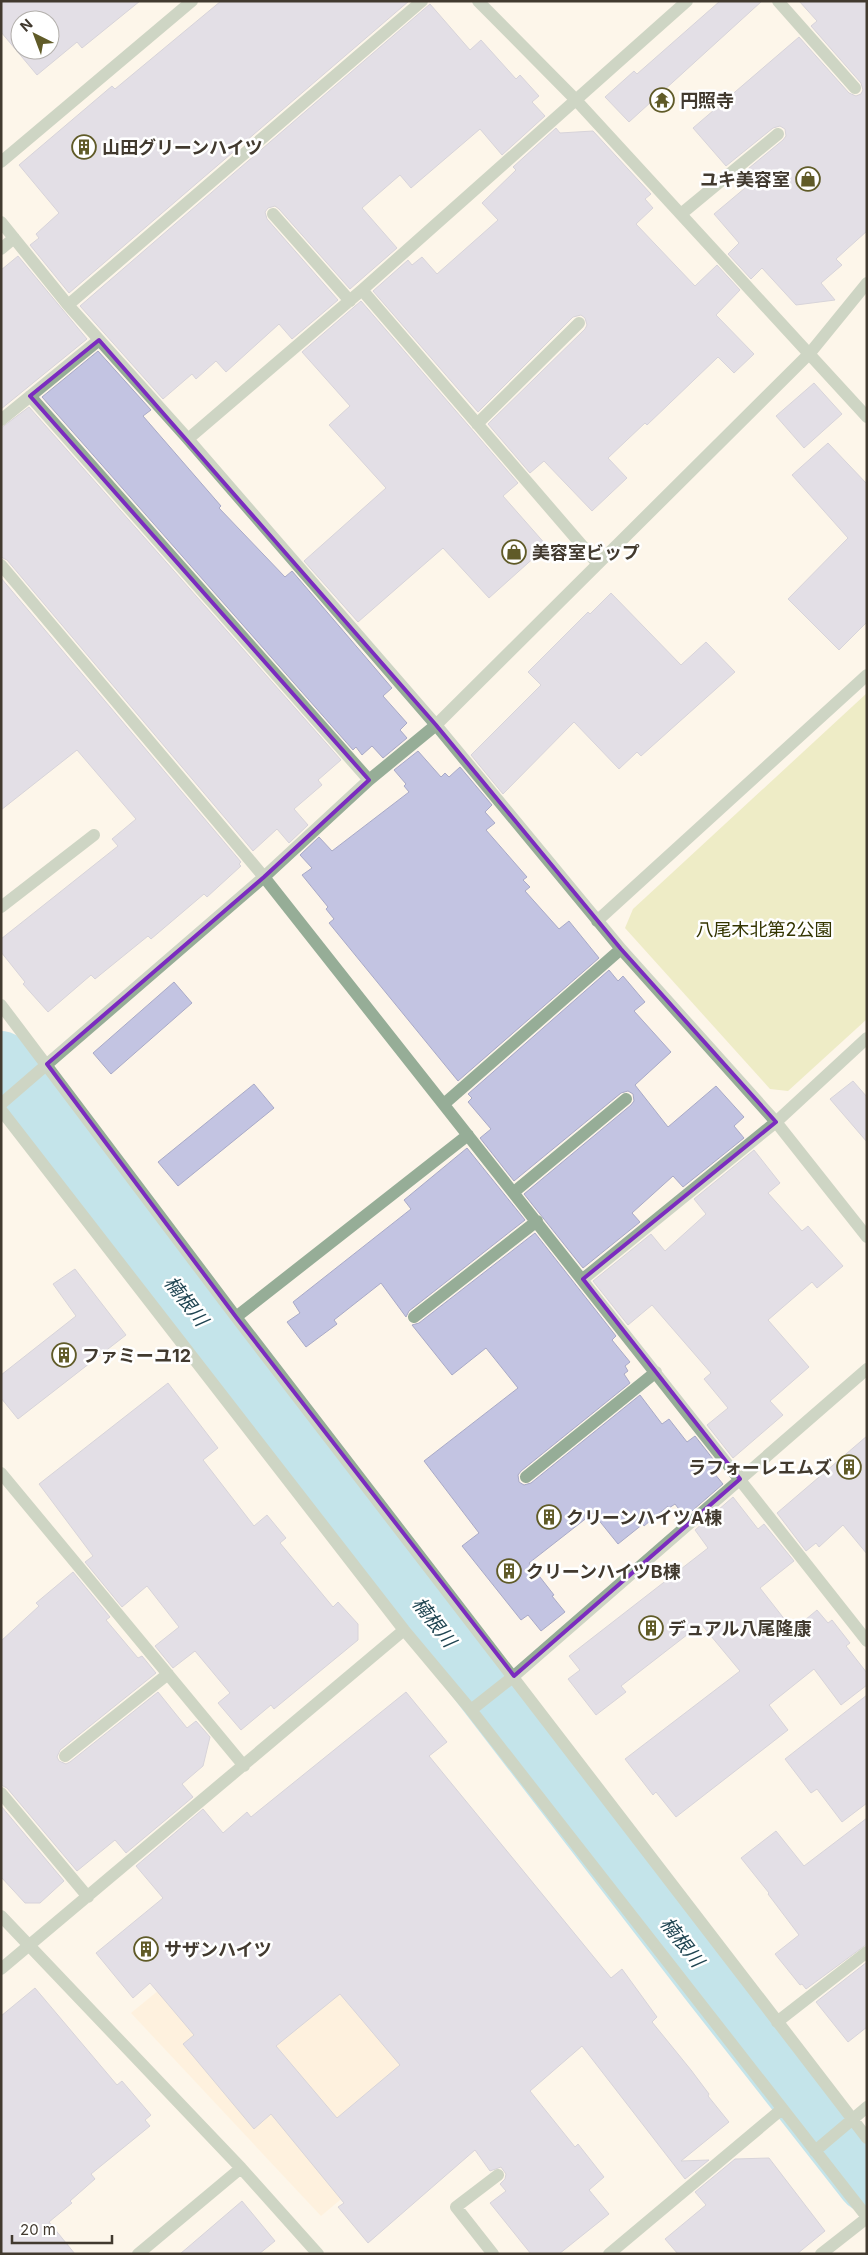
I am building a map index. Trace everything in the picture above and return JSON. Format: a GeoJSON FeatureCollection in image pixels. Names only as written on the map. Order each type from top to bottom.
{"type":"FeatureCollection","features":[{"type":"Feature","properties":{"kind":"street"},"geometry":{"type":"LineString","coordinates":[[1,162],[192,1]]}},
{"type":"Feature","properties":{"kind":"street"},"geometry":{"type":"LineString","coordinates":[[68,304],[422,1]]}},
{"type":"Feature","properties":{"kind":"street"},"geometry":{"type":"LineString","coordinates":[[478,1],[575,99],[867,417]]}},
{"type":"Feature","properties":{"kind":"street"},"geometry":{"type":"LineString","coordinates":[[188,438],[362,290],[687,1]]}},
{"type":"Feature","properties":{"kind":"street"},"geometry":{"type":"LineString","coordinates":[[778,1],[855,88]]}},
{"type":"Feature","properties":{"kind":"street"},"geometry":{"type":"LineString","coordinates":[[680,214],[778,134]]}},
{"type":"Feature","properties":{"kind":"street"},"geometry":{"type":"LineString","coordinates":[[273,214],[350,300]]}},
{"type":"Feature","properties":{"kind":"street"},"geometry":{"type":"LineString","coordinates":[[1,222],[68,304],[188,438],[436,725],[621,949],[776,1122],[867,1236]]}},
{"type":"Feature","properties":{"kind":"street"},"geometry":{"type":"LineString","coordinates":[[1,249],[14,238]]}},
{"type":"Feature","properties":{"kind":"street"},"geometry":{"type":"LineString","coordinates":[[1,1104],[264,877],[369,780],[436,725],[810,353],[867,283]]}},
{"type":"Feature","properties":{"kind":"street"},"geometry":{"type":"LineString","coordinates":[[362,290],[598,564]]}},
{"type":"Feature","properties":{"kind":"street"},"geometry":{"type":"LineString","coordinates":[[477,424],[578,323]]}},
{"type":"Feature","properties":{"kind":"street"},"geometry":{"type":"LineString","coordinates":[[1,420],[100,340]]}},
{"type":"Feature","properties":{"kind":"street"},"geometry":{"type":"LineString","coordinates":[[30,396],[369,780]]}},
{"type":"Feature","properties":{"kind":"street"},"geometry":{"type":"LineString","coordinates":[[1,565],[264,877],[867,1641]]}},
{"type":"Feature","properties":{"kind":"street"},"geometry":{"type":"LineString","coordinates":[[597,921],[867,675]]}},
{"type":"Feature","properties":{"kind":"street"},"geometry":{"type":"LineString","coordinates":[[1,907],[94,834]]}},
{"type":"Feature","properties":{"kind":"street"},"geometry":{"type":"LineString","coordinates":[[444,1104],[621,949]]}},
{"type":"Feature","properties":{"kind":"street"},"geometry":{"type":"LineString","coordinates":[[1,1005],[509,1680],[777,2022],[848,2122],[867,2138]]}},
{"type":"Feature","properties":{"kind":"street"},"geometry":{"type":"LineString","coordinates":[[582,1279],[776,1122],[867,1038]]}},
{"type":"Feature","properties":{"kind":"street"},"geometry":{"type":"LineString","coordinates":[[514,1192],[626,1099]]}},
{"type":"Feature","properties":{"kind":"street"},"geometry":{"type":"LineString","coordinates":[[1,1110],[404,1630],[476,1706],[782,2110],[819,2147],[867,2218],[821,2254]]}},
{"type":"Feature","properties":{"kind":"street"},"geometry":{"type":"LineString","coordinates":[[236,1317],[468,1135]]}},
{"type":"Feature","properties":{"kind":"street"},"geometry":{"type":"LineString","coordinates":[[414,1317],[537,1221]]}},
{"type":"Feature","properties":{"kind":"street"},"geometry":{"type":"LineString","coordinates":[[476,1706],[509,1680],[867,1369]]}},
{"type":"Feature","properties":{"kind":"street"},"geometry":{"type":"LineString","coordinates":[[526,1477],[656,1372]]}},
{"type":"Feature","properties":{"kind":"street"},"geometry":{"type":"LineString","coordinates":[[1,1473],[244,1766]]}},
{"type":"Feature","properties":{"kind":"street"},"geometry":{"type":"LineString","coordinates":[[1,1969],[404,1630]]}},
{"type":"Feature","properties":{"kind":"street"},"geometry":{"type":"LineString","coordinates":[[65,1756],[168,1674]]}},
{"type":"Feature","properties":{"kind":"street"},"geometry":{"type":"LineString","coordinates":[[1,1793],[88,1897]]}},
{"type":"Feature","properties":{"kind":"street"},"geometry":{"type":"LineString","coordinates":[[1,1916],[241,2168],[318,2254]]}},
{"type":"Feature","properties":{"kind":"street"},"geometry":{"type":"LineString","coordinates":[[777,2022],[867,1952]]}},
{"type":"Feature","properties":{"kind":"street"},"geometry":{"type":"LineString","coordinates":[[819,2147],[867,2107]]}},
{"type":"Feature","properties":{"kind":"street"},"geometry":{"type":"LineString","coordinates":[[610,2254],[782,2110]]}},
{"type":"Feature","properties":{"kind":"street"},"geometry":{"type":"LineString","coordinates":[[138,2254],[241,2168]]}},
{"type":"Feature","properties":{"kind":"street"},"geometry":{"type":"LineString","coordinates":[[493,2254],[456,2207],[498,2175]]}},
{"type":"Feature","properties":{"kind":"highlighted area"},"geometry":{"type":"Polygon","coordinates":[[[99,340],[436,725],[621,949],[776,1122],[583,1279],[740,1479],[514,1676],[236,1317],[47,1064],[264,877],[369,780],[30,396],[99,340]]]}},
{"type":"Feature","properties":{"kind":"shaded area"},"geometry":{"type":"Polygon","coordinates":[[[394,1797],[568,2008],[321,2216],[131,2013],[394,1797]]]}},
{"type":"Feature","properties":{"kind":"green space","name":"八尾木北第2公園"},"geometry":{"type":"Polygon","coordinates":[[[867,693],[867,1019],[788,1091],[770,1089],[625,928],[633,909],[867,693]]]}},
{"type":"Feature","properties":{"kind":"building"},"geometry":{"type":"Polygon","coordinates":[[[1,1],[140,1],[82,48],[77,42],[60,56],[60,10],[10,10],[10,43],[1,32],[1,1]]]}},
{"type":"Feature","properties":{"kind":"building"},"geometry":{"type":"Polygon","coordinates":[[[221,1],[409,1],[69,293],[30,245],[39,238],[36,234],[59,213],[19,165],[112,86],[115,89],[221,1]]]}},
{"type":"Feature","properties":{"kind":"building"},"geometry":{"type":"Polygon","coordinates":[[[720,1],[762,1],[629,122],[605,97],[634,71],[637,74],[720,1]]]}},
{"type":"Feature","properties":{"kind":"building"},"geometry":{"type":"Polygon","coordinates":[[[799,1],[867,1],[867,231],[836,259],[842,265],[821,283],[835,300],[796,305],[762,268],[751,279],[728,254],[739,243],[714,214],[745,188],[737,178],[783,140],[786,136],[785,129],[780,126],[773,128],[726,166],[693,128],[799,37],[849,93],[856,96],[861,94],[863,90],[861,83],[811,26],[817,21],[799,1]]]}},
{"type":"Feature","properties":{"kind":"building"},"geometry":{"type":"Polygon","coordinates":[[[430,4],[470,50],[481,40],[516,79],[520,75],[539,96],[532,102],[545,116],[502,155],[480,129],[411,188],[400,175],[362,208],[397,248],[350,289],[279,209],[275,206],[268,208],[265,212],[267,219],[338,300],[292,339],[279,324],[226,372],[216,361],[196,379],[192,374],[163,399],[80,306],[430,4]]]}},
{"type":"Feature","properties":{"kind":"building"},"geometry":{"type":"Polygon","coordinates":[[[24,60],[55,60],[37,75],[24,60]]]}},
{"type":"Feature","properties":{"kind":"building"},"geometry":{"type":"Polygon","coordinates":[[[556,128],[560,133],[593,131],[651,194],[645,199],[653,208],[636,224],[695,286],[717,265],[740,290],[716,315],[754,354],[734,373],[718,357],[647,425],[645,423],[608,458],[627,478],[592,511],[544,461],[530,473],[488,424],[585,329],[587,325],[585,318],[581,315],[573,317],[478,412],[373,291],[408,260],[412,265],[422,257],[437,274],[498,220],[482,203],[516,170],[513,167],[556,128]]]}},
{"type":"Feature","properties":{"kind":"building"},"geometry":{"type":"Polygon","coordinates":[[[18,256],[87,339],[1,409],[1,270],[18,256]]]}},
{"type":"Feature","properties":{"kind":"building"},"geometry":{"type":"Polygon","coordinates":[[[361,301],[518,483],[503,496],[547,546],[489,598],[443,548],[358,622],[304,561],[386,488],[329,425],[350,406],[302,352],[361,301]]]}},
{"type":"Feature","properties":{"kind":"building"},"geometry":{"type":"Polygon","coordinates":[[[98,351],[151,410],[143,416],[221,506],[219,508],[285,577],[292,571],[392,688],[383,696],[407,723],[400,730],[407,738],[383,758],[372,746],[362,755],[356,747],[353,750],[42,397],[98,351]]]}},
{"type":"Feature","properties":{"kind":"building"},"geometry":{"type":"Polygon","coordinates":[[[814,383],[842,414],[804,448],[776,416],[814,383]]]}},
{"type":"Feature","properties":{"kind":"building"},"geometry":{"type":"Polygon","coordinates":[[[29,407],[341,760],[318,780],[322,785],[294,809],[308,825],[289,843],[277,829],[253,851],[7,560],[1,557],[1,428],[29,407]]]}},
{"type":"Feature","properties":{"kind":"building"},"geometry":{"type":"Polygon","coordinates":[[[828,443],[867,484],[867,622],[839,650],[788,599],[848,538],[792,475],[828,443]]]}},
{"type":"Feature","properties":{"kind":"building"},"geometry":{"type":"Polygon","coordinates":[[[1,578],[241,862],[239,864],[241,866],[207,897],[204,894],[151,939],[148,936],[95,979],[91,975],[48,1012],[23,984],[25,982],[1,952],[1,939],[118,846],[112,839],[136,819],[77,750],[1,810],[1,578]]]}},
{"type":"Feature","properties":{"kind":"building"},"geometry":{"type":"Polygon","coordinates":[[[611,593],[681,665],[706,642],[735,672],[641,756],[637,752],[619,769],[574,722],[503,794],[471,755],[541,685],[528,672],[588,612],[590,614],[611,593]]]}},
{"type":"Feature","properties":{"kind":"building"},"geometry":{"type":"Polygon","coordinates":[[[418,751],[441,777],[445,773],[449,777],[460,767],[492,805],[485,812],[495,823],[486,830],[527,877],[523,880],[530,887],[525,891],[559,929],[569,921],[599,958],[458,1081],[329,923],[334,919],[326,909],[328,907],[302,875],[312,868],[300,855],[319,837],[332,851],[409,792],[404,786],[406,784],[394,770],[418,751]]]}},
{"type":"Feature","properties":{"kind":"building"},"geometry":{"type":"Polygon","coordinates":[[[609,970],[618,981],[623,976],[645,1002],[634,1011],[671,1052],[635,1085],[668,1127],[716,1086],[744,1117],[734,1126],[744,1138],[683,1187],[673,1176],[632,1213],[640,1222],[583,1268],[524,1194],[631,1105],[634,1101],[633,1094],[628,1091],[621,1093],[514,1181],[480,1138],[491,1129],[468,1102],[472,1098],[468,1094],[609,970]]]}},
{"type":"Feature","properties":{"kind":"building"},"geometry":{"type":"Polygon","coordinates":[[[174,982],[192,1003],[111,1074],[93,1053],[174,982]]]}},
{"type":"Feature","properties":{"kind":"building"},"geometry":{"type":"Polygon","coordinates":[[[853,1081],[867,1097],[867,1142],[830,1099],[853,1081]]]}},
{"type":"Feature","properties":{"kind":"building"},"geometry":{"type":"Polygon","coordinates":[[[254,1084],[274,1108],[178,1186],[158,1162],[254,1084]]]}},
{"type":"Feature","properties":{"kind":"building"},"geometry":{"type":"Polygon","coordinates":[[[467,1148],[525,1220],[409,1311],[406,1317],[381,1283],[334,1320],[337,1324],[306,1347],[287,1322],[300,1313],[293,1302],[411,1209],[404,1200],[467,1148]]]}},
{"type":"Feature","properties":{"kind":"building"},"geometry":{"type":"Polygon","coordinates":[[[754,1150],[780,1183],[768,1193],[802,1231],[808,1226],[843,1266],[817,1288],[812,1282],[768,1320],[809,1367],[770,1401],[783,1415],[733,1458],[707,1425],[728,1408],[704,1379],[711,1373],[652,1305],[628,1325],[593,1281],[651,1234],[665,1251],[706,1214],[694,1199],[754,1150]]]}},
{"type":"Feature","properties":{"kind":"building"},"geometry":{"type":"Polygon","coordinates":[[[535,1233],[616,1336],[612,1340],[630,1362],[625,1366],[628,1371],[624,1374],[630,1383],[521,1471],[518,1475],[519,1482],[524,1485],[531,1483],[640,1395],[662,1424],[669,1419],[687,1442],[695,1436],[720,1468],[714,1473],[723,1484],[685,1517],[675,1504],[669,1508],[668,1506],[618,1544],[593,1513],[529,1563],[565,1612],[541,1631],[528,1615],[521,1620],[462,1546],[479,1533],[424,1461],[518,1388],[486,1348],[452,1375],[412,1325],[419,1323],[535,1233]]]}},
{"type":"Feature","properties":{"kind":"building","name":"ファミーユ12"},"geometry":{"type":"Polygon","coordinates":[[[75,1269],[126,1335],[18,1419],[1,1398],[1,1375],[76,1316],[53,1284],[75,1269]]]}},
{"type":"Feature","properties":{"kind":"building"},"geometry":{"type":"Polygon","coordinates":[[[168,1383],[218,1448],[203,1460],[254,1526],[267,1515],[286,1538],[280,1543],[333,1607],[338,1602],[358,1624],[358,1640],[274,1709],[271,1705],[241,1730],[218,1703],[230,1693],[195,1651],[173,1668],[155,1646],[179,1627],[147,1586],[122,1607],[85,1562],[93,1556],[39,1484],[168,1383]]]}},
{"type":"Feature","properties":{"kind":"building","name":"ラフォーレエムズ"},"geometry":{"type":"Polygon","coordinates":[[[867,1436],[867,1554],[843,1525],[819,1547],[816,1543],[806,1551],[777,1513],[867,1436]]]}},
{"type":"Feature","properties":{"kind":"building"},"geometry":{"type":"Polygon","coordinates":[[[733,1497],[758,1529],[764,1524],[794,1561],[760,1588],[793,1630],[817,1610],[828,1623],[832,1620],[850,1643],[846,1646],[867,1673],[867,1685],[841,1705],[814,1669],[769,1705],[788,1730],[676,1817],[656,1792],[653,1795],[625,1759],[740,1671],[701,1624],[621,1686],[626,1692],[596,1715],[568,1679],[580,1670],[569,1656],[708,1548],[695,1530],[733,1497]]]}},
{"type":"Feature","properties":{"kind":"building"},"geometry":{"type":"Polygon","coordinates":[[[73,1572],[110,1617],[106,1620],[138,1658],[142,1656],[156,1673],[60,1750],[57,1757],[59,1761],[66,1764],[70,1762],[158,1692],[187,1728],[196,1721],[210,1737],[203,1766],[182,1784],[193,1797],[126,1853],[115,1840],[77,1871],[7,1788],[1,1785],[1,1641],[39,1606],[36,1603],[73,1572]]]}},
{"type":"Feature","properties":{"kind":"building"},"geometry":{"type":"Polygon","coordinates":[[[406,1692],[447,1742],[429,1756],[611,1978],[622,1969],[657,2017],[652,2022],[691,2070],[709,2094],[708,2096],[729,2122],[681,2161],[709,2160],[685,2179],[582,2046],[530,2091],[575,2147],[578,2144],[604,2177],[589,2190],[609,2214],[559,2254],[531,2254],[490,2203],[506,2191],[500,2184],[505,2179],[506,2174],[501,2167],[490,2171],[475,2150],[368,2243],[338,2207],[344,2203],[271,2114],[254,2129],[183,2044],[194,2035],[150,1983],[133,1998],[96,1953],[163,1898],[136,1866],[203,1809],[223,1833],[247,1812],[251,1817],[406,1692]],[[340,1994],[276,2046],[337,2118],[400,2065],[340,1994]]]}},
{"type":"Feature","properties":{"kind":"building"},"geometry":{"type":"Polygon","coordinates":[[[867,1695],[867,1803],[842,1822],[817,1789],[811,1793],[785,1759],[867,1695]]]}},
{"type":"Feature","properties":{"kind":"building"},"geometry":{"type":"Polygon","coordinates":[[[1,1806],[64,1881],[40,1903],[25,1903],[1,1877],[1,1806]]]}},
{"type":"Feature","properties":{"kind":"building"},"geometry":{"type":"Polygon","coordinates":[[[867,1818],[867,1944],[806,1989],[802,1984],[800,1985],[775,1954],[799,1935],[741,1858],[776,1831],[804,1866],[867,1818]]]}},
{"type":"Feature","properties":{"kind":"building"},"geometry":{"type":"Polygon","coordinates":[[[867,1962],[867,2027],[848,2042],[816,2002],[867,1962]]]}},
{"type":"Feature","properties":{"kind":"building"},"geometry":{"type":"Polygon","coordinates":[[[35,1988],[117,2085],[122,2081],[151,2115],[145,2120],[150,2126],[91,2174],[95,2179],[70,2201],[72,2203],[49,2222],[75,2254],[1,2254],[1,2016],[35,1988]]]}},
{"type":"Feature","properties":{"kind":"building"},"geometry":{"type":"Polygon","coordinates":[[[769,2158],[825,2231],[797,2254],[678,2254],[665,2239],[706,2205],[695,2192],[735,2159],[769,2158]]]}},
{"type":"Feature","properties":{"kind":"building"},"geometry":{"type":"Polygon","coordinates":[[[242,2201],[275,2241],[259,2254],[180,2254],[242,2201]]]}},
{"type":"Feature","properties":{"kind":"waterway","name":"楠根川"},"geometry":{"type":"LineString","coordinates":[[1,1061],[710,1982],[867,2182]]}},
{"type":"Feature","properties":{"kind":"place","name":"円照寺"},"geometry":{"type":"Point","coordinates":[662,100]}},
{"type":"Feature","properties":{"kind":"place","name":"山田グリーンハイツ"},"geometry":{"type":"Point","coordinates":[84,147]}},
{"type":"Feature","properties":{"kind":"place","name":"ユキ美容室"},"geometry":{"type":"Point","coordinates":[808,179]}},
{"type":"Feature","properties":{"kind":"place","name":"美容室ビップ"},"geometry":{"type":"Point","coordinates":[514,552]}},
{"type":"Feature","properties":{"kind":"place","name":"ファミーユ12"},"geometry":{"type":"Point","coordinates":[64,1355]}},
{"type":"Feature","properties":{"kind":"place","name":"ラフォーレエムズ"},"geometry":{"type":"Point","coordinates":[849,1467]}},
{"type":"Feature","properties":{"kind":"place","name":"クリーンハイツA棟"},"geometry":{"type":"Point","coordinates":[549,1517]}},
{"type":"Feature","properties":{"kind":"place","name":"クリーンハイツB棟"},"geometry":{"type":"Point","coordinates":[509,1571]}},
{"type":"Feature","properties":{"kind":"place","name":"デュアル八尾隆康"},"geometry":{"type":"Point","coordinates":[651,1628]}},
{"type":"Feature","properties":{"kind":"place","name":"サザンハイツ"},"geometry":{"type":"Point","coordinates":[146,1949]}}]}
